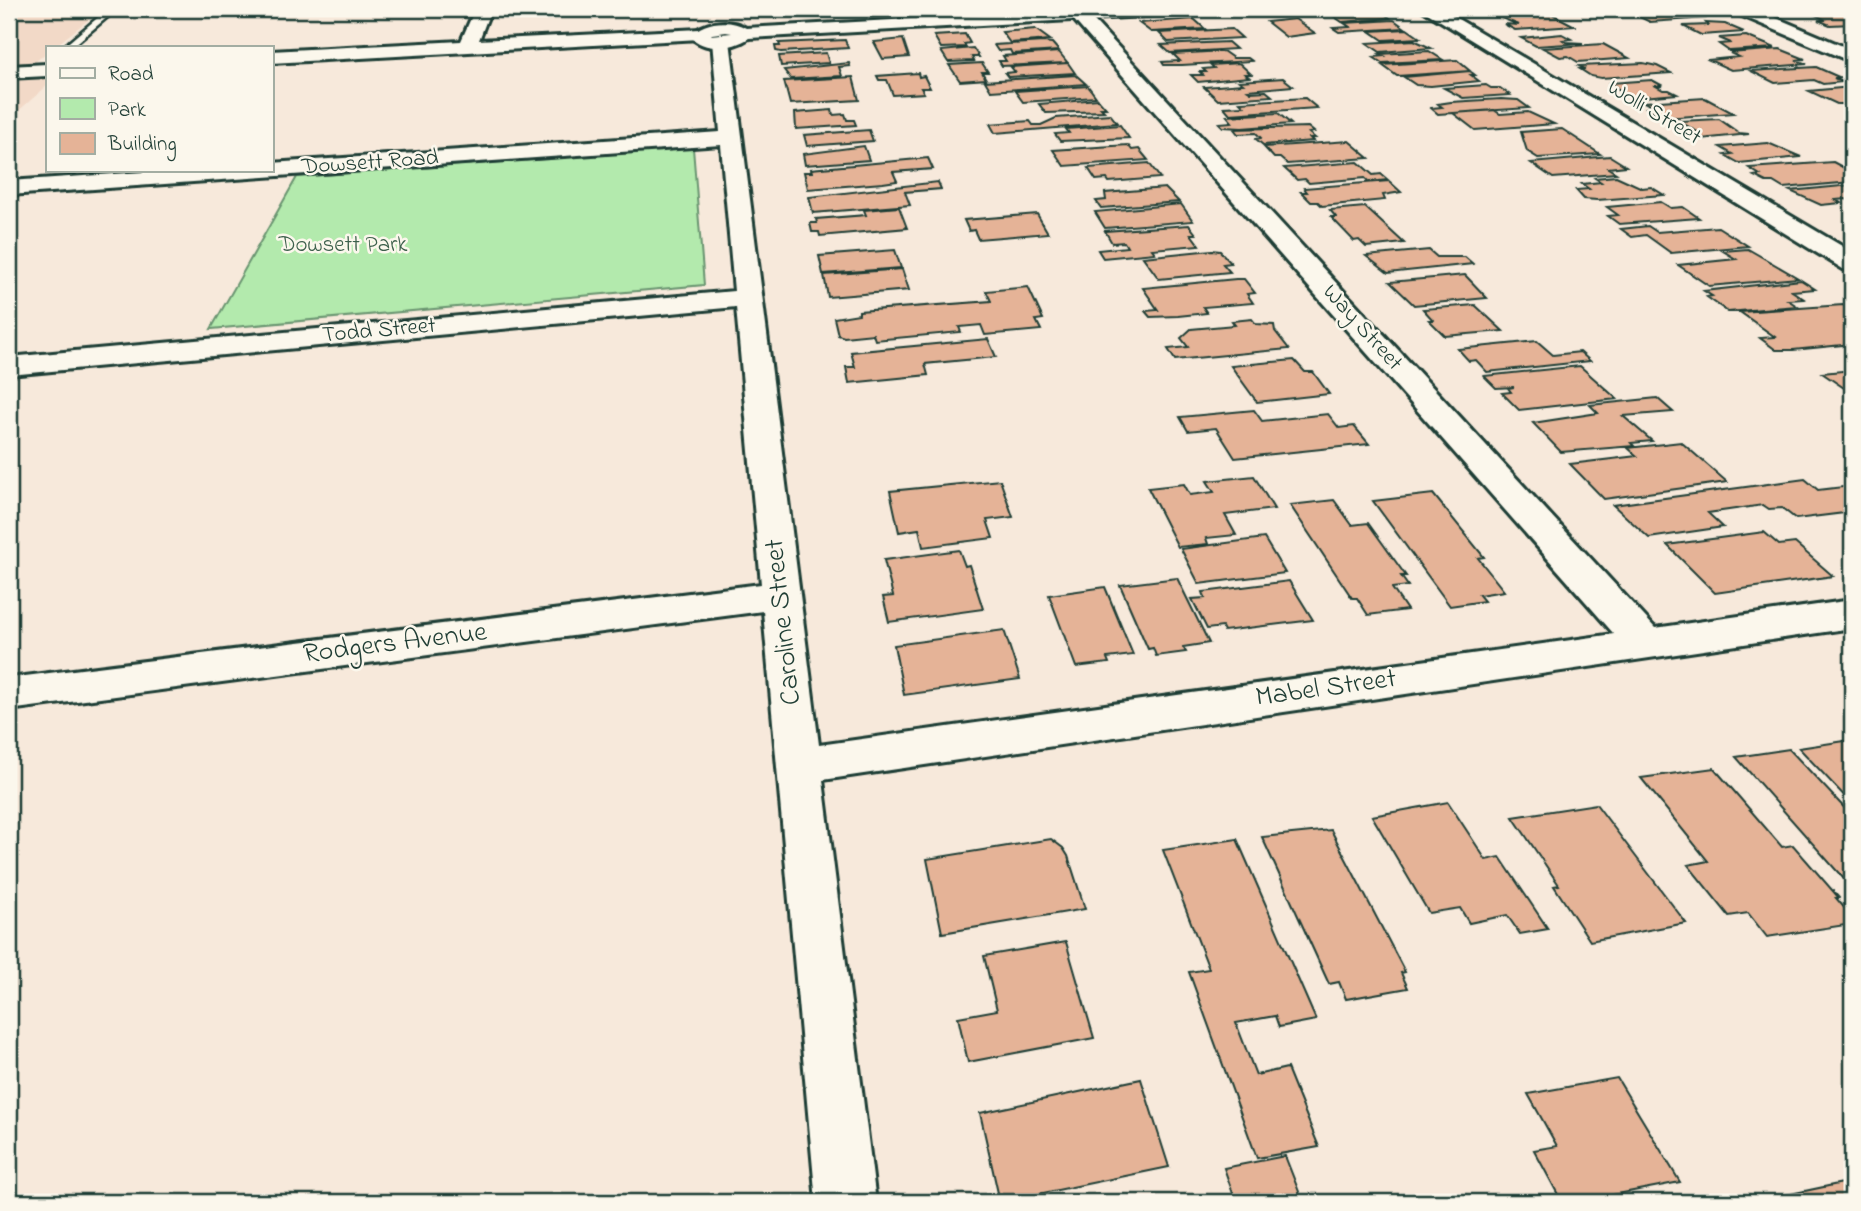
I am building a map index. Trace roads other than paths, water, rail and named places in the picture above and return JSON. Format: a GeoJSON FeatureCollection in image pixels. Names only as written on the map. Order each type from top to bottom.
{"type":"FeatureCollection","features":[{"type":"Feature","properties":{"kind":"street"},"geometry":{"type":"LineString","coordinates":[[468,46],[483,9]]}},
{"type":"Feature","properties":{"kind":"street"},"geometry":{"type":"LineString","coordinates":[[273,57],[720,29],[1181,9]]}},
{"type":"Feature","properties":{"kind":"street","name":"Wolli Street"},"geometry":{"type":"LineString","coordinates":[[1429,9],[1852,263]]}},
{"type":"Feature","properties":{"kind":"street"},"geometry":{"type":"LineString","coordinates":[[1741,9],[1852,57]]}},
{"type":"Feature","properties":{"kind":"street","name":"Way Street"},"geometry":{"type":"LineString","coordinates":[[1098,12],[1645,642]]}},
{"type":"Feature","properties":{"kind":"street","name":"Caroline Street"},"geometry":{"type":"LineString","coordinates":[[720,29],[846,1202]]}},
{"type":"Feature","properties":{"kind":"street"},"geometry":{"type":"LineString","coordinates":[[9,72],[45,68]]}},
{"type":"Feature","properties":{"kind":"street","name":"Dowsett Road"},"geometry":{"type":"LineString","coordinates":[[273,170],[732,138]]}},
{"type":"Feature","properties":{"kind":"street","name":"Dowsett Road"},"geometry":{"type":"LineString","coordinates":[[9,188],[240,172]]}},
{"type":"Feature","properties":{"kind":"street","name":"Todd Street"},"geometry":{"type":"LineString","coordinates":[[9,366],[749,298]]}},
{"type":"Feature","properties":{"kind":"street","name":"Rodgers Avenue"},"geometry":{"type":"LineString","coordinates":[[9,694],[781,595]]}},
{"type":"Feature","properties":{"kind":"street","name":"Mabel Street"},"geometry":{"type":"LineString","coordinates":[[799,766],[1852,614]]}},
{"type":"Feature","properties":{"kind":"lane"},"geometry":{"type":"LineString","coordinates":[[68,46],[113,9]]}},
{"type":"Feature","properties":{"kind":"park label","name":"Dowsett Park"},"geometry":{"type":"Point","coordinates":[343,245]}}]}
